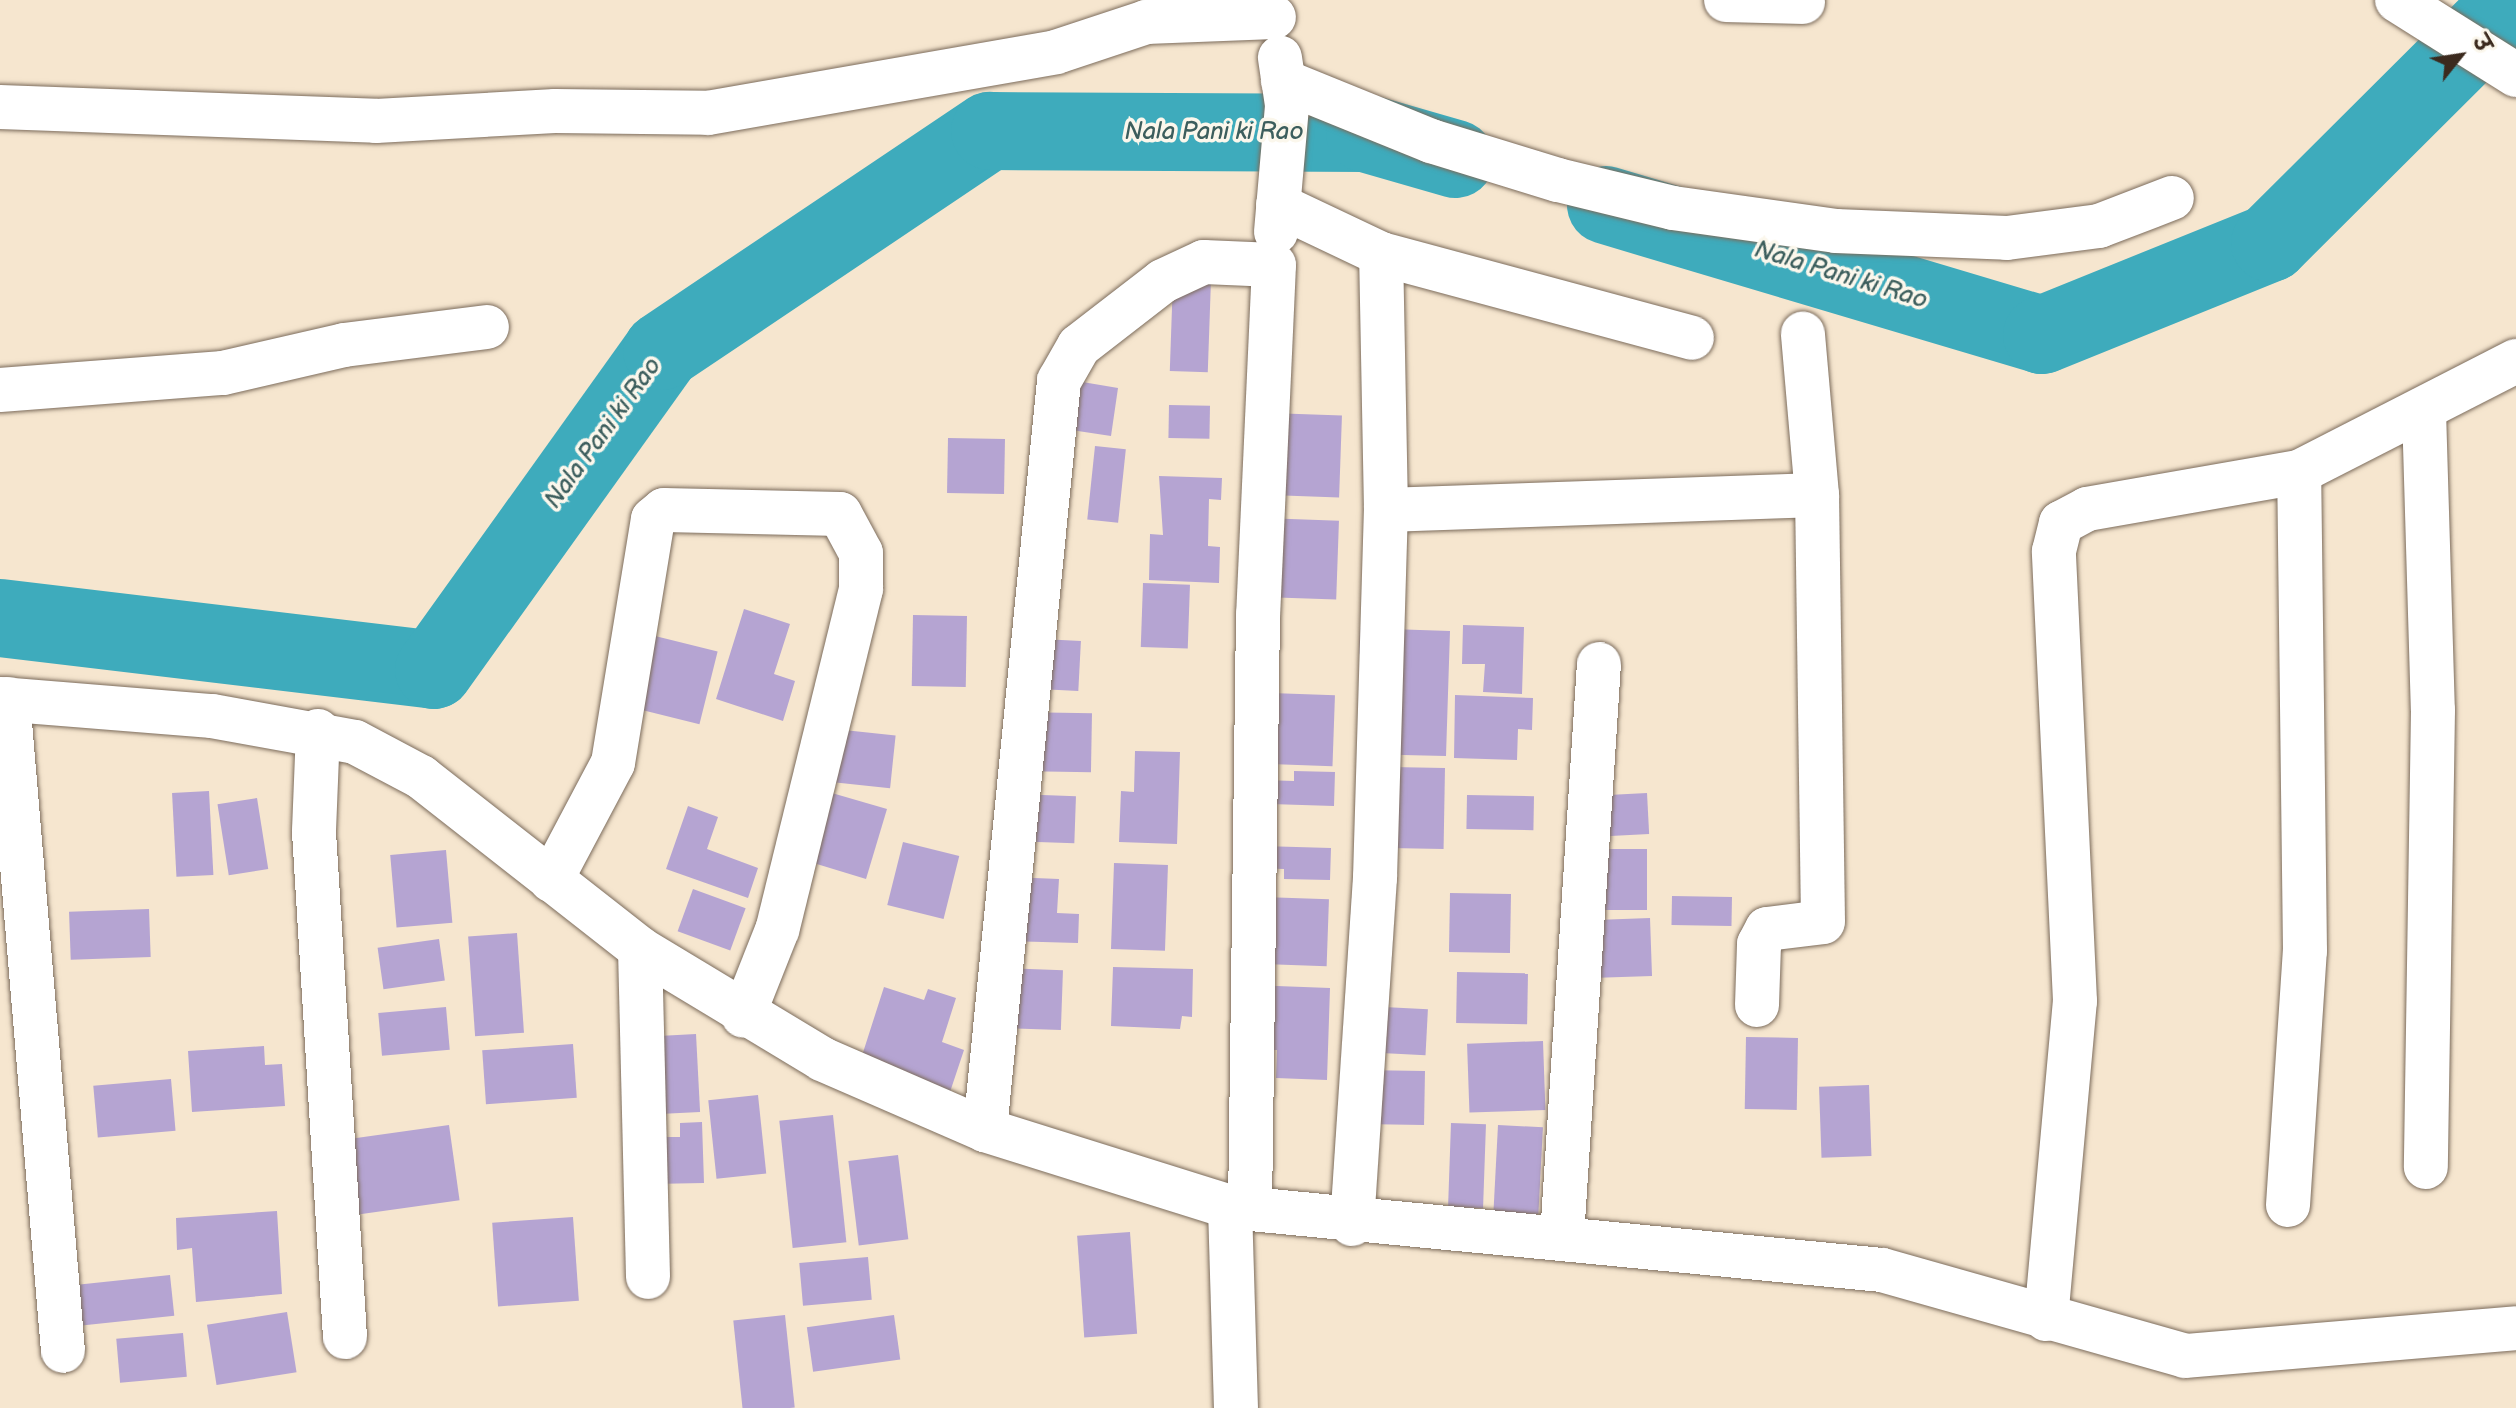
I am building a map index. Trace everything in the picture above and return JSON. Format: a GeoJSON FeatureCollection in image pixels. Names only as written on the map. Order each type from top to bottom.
{"type":"FeatureCollection","features":[{"type":"Feature","properties":{"kind":"street"},"geometry":{"type":"LineString","coordinates":[[1726,0],[1803,2]]}},
{"type":"Feature","properties":{"kind":"street"},"geometry":{"type":"LineString","coordinates":[[2397,0],[2516,75]]}},
{"type":"Feature","properties":{"kind":"street"},"geometry":{"type":"LineString","coordinates":[[0,107],[376,121],[555,111],[708,113],[1056,52],[1146,22],[1272,8],[1285,93],[1258,614],[1236,1408]]}},
{"type":"Feature","properties":{"kind":"street"},"geometry":{"type":"LineString","coordinates":[[1285,93],[1558,180],[1673,208],[1836,231],[2007,238],[2099,226],[2172,198]]}},
{"type":"Feature","properties":{"kind":"street"},"geometry":{"type":"LineString","coordinates":[[1278,199],[1381,254],[1692,338]]}},
{"type":"Feature","properties":{"kind":"street"},"geometry":{"type":"LineString","coordinates":[[1352,1224],[1375,878],[1386,510],[1381,254]]}},
{"type":"Feature","properties":{"kind":"street"},"geometry":{"type":"LineString","coordinates":[[985,1130],[1059,381],[1079,346],[1163,281],[1204,262],[1274,265]]}},
{"type":"Feature","properties":{"kind":"street"},"geometry":{"type":"LineString","coordinates":[[0,390],[223,373],[344,345],[487,327]]}},
{"type":"Feature","properties":{"kind":"street"},"geometry":{"type":"LineString","coordinates":[[1757,1005],[1759,944],[1767,929],[1823,922],[1817,495],[1803,334]]}},
{"type":"Feature","properties":{"kind":"street"},"geometry":{"type":"LineString","coordinates":[[2046,1319],[2075,1001],[2057,531],[2087,509],[2299,472],[2424,411],[2516,361]]}},
{"type":"Feature","properties":{"kind":"street"},"geometry":{"type":"LineString","coordinates":[[2424,411],[2433,710],[2426,1167]]}},
{"type":"Feature","properties":{"kind":"street"},"geometry":{"type":"LineString","coordinates":[[2288,1205],[2305,951],[2299,472]]}},
{"type":"Feature","properties":{"kind":"street"},"geometry":{"type":"LineString","coordinates":[[1386,510],[1817,495]]}},
{"type":"Feature","properties":{"kind":"street"},"geometry":{"type":"LineString","coordinates":[[551,880],[613,763],[653,519],[664,510],[840,514],[858,543],[861,589],[777,930],[743,1016]]}},
{"type":"Feature","properties":{"kind":"street"},"geometry":{"type":"LineString","coordinates":[[1562,1237],[1599,664]]}},
{"type":"Feature","properties":{"kind":"street"},"geometry":{"type":"LineString","coordinates":[[63,1351],[4,699],[318,731],[386,755],[421,777],[640,949],[743,1016],[985,1130],[1240,1207],[1352,1224],[1562,1237],[1882,1270],[2185,1356],[2516,1328]]}},
{"type":"Feature","properties":{"kind":"street"},"geometry":{"type":"LineString","coordinates":[[318,731],[314,832],[345,1337]]}},
{"type":"Feature","properties":{"kind":"street"},"geometry":{"type":"LineString","coordinates":[[640,949],[648,1277]]}},
{"type":"Feature","properties":{"kind":"building"},"geometry":{"type":"Polygon","coordinates":[[[1173,279],[1211,280],[1208,372],[1170,371],[1173,279]]]}},
{"type":"Feature","properties":{"kind":"building"},"geometry":{"type":"Polygon","coordinates":[[[1047,376],[1118,388],[1111,436],[1058,428],[1047,376]]]}},
{"type":"Feature","properties":{"kind":"building"},"geometry":{"type":"Polygon","coordinates":[[[1169,405],[1210,406],[1209,439],[1168,438],[1169,405]]]}},
{"type":"Feature","properties":{"kind":"building"},"geometry":{"type":"Polygon","coordinates":[[[1270,413],[1342,416],[1339,497],[1267,495],[1270,413]]]}},
{"type":"Feature","properties":{"kind":"building"},"geometry":{"type":"Polygon","coordinates":[[[948,438],[1005,439],[1004,494],[947,493],[948,438]]]}},
{"type":"Feature","properties":{"kind":"building"},"geometry":{"type":"Polygon","coordinates":[[[1095,446],[1126,449],[1118,523],[1087,520],[1095,446]]]}},
{"type":"Feature","properties":{"kind":"building"},"geometry":{"type":"Polygon","coordinates":[[[1159,476],[1222,478],[1221,500],[1209,499],[1208,546],[1220,547],[1219,583],[1149,580],[1150,534],[1163,535],[1159,476]]]}},
{"type":"Feature","properties":{"kind":"building"},"geometry":{"type":"Polygon","coordinates":[[[1263,518],[1339,521],[1336,600],[1260,597],[1263,518]]]}},
{"type":"Feature","properties":{"kind":"building"},"geometry":{"type":"Polygon","coordinates":[[[1143,583],[1190,585],[1188,649],[1141,647],[1143,583]]]}},
{"type":"Feature","properties":{"kind":"building"},"geometry":{"type":"Polygon","coordinates":[[[744,609],[790,624],[774,674],[795,681],[783,721],[716,699],[744,609]]]}},
{"type":"Feature","properties":{"kind":"building"},"geometry":{"type":"Polygon","coordinates":[[[913,615],[967,616],[966,687],[912,686],[913,615]]]}},
{"type":"Feature","properties":{"kind":"building"},"geometry":{"type":"Polygon","coordinates":[[[1463,625],[1524,627],[1522,694],[1483,692],[1485,664],[1462,664],[1463,625]]]}},
{"type":"Feature","properties":{"kind":"building"},"geometry":{"type":"Polygon","coordinates":[[[1360,628],[1450,631],[1446,756],[1360,754],[1382,654],[1359,654],[1360,628]]]}},
{"type":"Feature","properties":{"kind":"building"},"geometry":{"type":"Polygon","coordinates":[[[639,632],[718,652],[699,724],[621,705],[639,632]]]}},
{"type":"Feature","properties":{"kind":"building"},"geometry":{"type":"Polygon","coordinates":[[[1022,638],[1081,641],[1078,691],[1019,688],[1022,638]]]}},
{"type":"Feature","properties":{"kind":"building"},"geometry":{"type":"Polygon","coordinates":[[[1271,693],[1335,695],[1332,766],[1269,764],[1271,693]]]}},
{"type":"Feature","properties":{"kind":"building"},"geometry":{"type":"Polygon","coordinates":[[[1455,695],[1533,698],[1532,730],[1518,729],[1517,760],[1454,758],[1455,695]]]}},
{"type":"Feature","properties":{"kind":"building"},"geometry":{"type":"Polygon","coordinates":[[[1015,712],[1092,713],[1091,772],[1014,771],[1015,712]]]}},
{"type":"Feature","properties":{"kind":"building"},"geometry":{"type":"Polygon","coordinates":[[[825,728],[896,735],[890,788],[819,781],[825,728]]]}},
{"type":"Feature","properties":{"kind":"building"},"geometry":{"type":"Polygon","coordinates":[[[1135,751],[1180,752],[1177,844],[1119,842],[1121,791],[1134,792],[1135,751]]]}},
{"type":"Feature","properties":{"kind":"building"},"geometry":{"type":"Polygon","coordinates":[[[1391,767],[1445,768],[1444,849],[1390,848],[1391,767]]]}},
{"type":"Feature","properties":{"kind":"building"},"geometry":{"type":"Polygon","coordinates":[[[1294,771],[1335,772],[1334,806],[1266,804],[1266,780],[1294,781],[1294,771]]]}},
{"type":"Feature","properties":{"kind":"building"},"geometry":{"type":"Polygon","coordinates":[[[209,791],[213,875],[176,877],[172,793],[209,791]]]}},
{"type":"Feature","properties":{"kind":"building"},"geometry":{"type":"Polygon","coordinates":[[[825,791],[887,809],[866,879],[784,854],[825,791]]]}},
{"type":"Feature","properties":{"kind":"building"},"geometry":{"type":"Polygon","coordinates":[[[1647,793],[1649,834],[1591,837],[1589,796],[1647,793]]]}},
{"type":"Feature","properties":{"kind":"building"},"geometry":{"type":"Polygon","coordinates":[[[1013,794],[1076,796],[1074,843],[1011,841],[1013,794]]]}},
{"type":"Feature","properties":{"kind":"building"},"geometry":{"type":"Polygon","coordinates":[[[1467,795],[1534,796],[1533,830],[1466,829],[1467,795]]]}},
{"type":"Feature","properties":{"kind":"building"},"geometry":{"type":"Polygon","coordinates":[[[257,798],[268,869],[229,875],[217,804],[257,798]]]}},
{"type":"Feature","properties":{"kind":"building"},"geometry":{"type":"Polygon","coordinates":[[[688,806],[718,817],[707,849],[758,868],[748,898],[666,869],[688,806]]]}},
{"type":"Feature","properties":{"kind":"building"},"geometry":{"type":"Polygon","coordinates":[[[903,842],[959,856],[944,919],[887,905],[903,842]]]}},
{"type":"Feature","properties":{"kind":"building"},"geometry":{"type":"Polygon","coordinates":[[[1262,846],[1331,848],[1330,880],[1284,879],[1284,869],[1261,868],[1262,846]]]}},
{"type":"Feature","properties":{"kind":"building"},"geometry":{"type":"Polygon","coordinates":[[[1590,849],[1647,849],[1647,910],[1590,910],[1590,849]]]}},
{"type":"Feature","properties":{"kind":"building"},"geometry":{"type":"Polygon","coordinates":[[[446,850],[452,923],[397,928],[390,855],[446,850]]]}},
{"type":"Feature","properties":{"kind":"building"},"geometry":{"type":"Polygon","coordinates":[[[1114,863],[1168,865],[1165,951],[1111,949],[1114,863]]]}},
{"type":"Feature","properties":{"kind":"building"},"geometry":{"type":"Polygon","coordinates":[[[1009,877],[1059,879],[1057,913],[1079,914],[1078,943],[1007,941],[1009,877]]]}},
{"type":"Feature","properties":{"kind":"building"},"geometry":{"type":"Polygon","coordinates":[[[693,889],[746,908],[730,950],[678,931],[693,889]]]}},
{"type":"Feature","properties":{"kind":"building"},"geometry":{"type":"Polygon","coordinates":[[[1450,893],[1511,894],[1510,953],[1449,952],[1450,893]]]}},
{"type":"Feature","properties":{"kind":"building"},"geometry":{"type":"Polygon","coordinates":[[[1672,896],[1732,897],[1731,926],[1671,925],[1672,896]]]}},
{"type":"Feature","properties":{"kind":"building"},"geometry":{"type":"Polygon","coordinates":[[[1263,897],[1329,899],[1327,966],[1261,964],[1263,897]]]}},
{"type":"Feature","properties":{"kind":"building"},"geometry":{"type":"Polygon","coordinates":[[[149,909],[151,957],[71,960],[69,912],[149,909]]]}},
{"type":"Feature","properties":{"kind":"building"},"geometry":{"type":"Polygon","coordinates":[[[1650,918],[1652,976],[1591,978],[1589,920],[1650,918]]]}},
{"type":"Feature","properties":{"kind":"building"},"geometry":{"type":"Polygon","coordinates":[[[517,933],[524,1033],[475,1036],[468,936],[517,933]]]}},
{"type":"Feature","properties":{"kind":"building"},"geometry":{"type":"Polygon","coordinates":[[[439,939],[445,981],[383,989],[378,948],[439,939]]]}},
{"type":"Feature","properties":{"kind":"building"},"geometry":{"type":"Polygon","coordinates":[[[1113,967],[1193,969],[1192,1017],[1182,1016],[1180,1029],[1111,1026],[1113,967]]]}},
{"type":"Feature","properties":{"kind":"building"},"geometry":{"type":"Polygon","coordinates":[[[1002,968],[1063,970],[1061,1030],[1000,1028],[1002,968]]]}},
{"type":"Feature","properties":{"kind":"building"},"geometry":{"type":"Polygon","coordinates":[[[1457,972],[1528,973],[1527,1024],[1456,1023],[1457,972]]]}},
{"type":"Feature","properties":{"kind":"building"},"geometry":{"type":"Polygon","coordinates":[[[1251,985],[1330,988],[1327,1080],[1276,1078],[1277,1050],[1248,1050],[1251,985]]]}},
{"type":"Feature","properties":{"kind":"building"},"geometry":{"type":"Polygon","coordinates":[[[884,987],[924,1000],[928,989],[956,998],[942,1042],[964,1050],[949,1095],[859,1065],[884,987]]]}},
{"type":"Feature","properties":{"kind":"building"},"geometry":{"type":"Polygon","coordinates":[[[1364,1006],[1428,1009],[1426,1055],[1362,1052],[1364,1006]]]}},
{"type":"Feature","properties":{"kind":"building"},"geometry":{"type":"Polygon","coordinates":[[[446,1007],[450,1050],[382,1056],[378,1013],[446,1007]]]}},
{"type":"Feature","properties":{"kind":"building"},"geometry":{"type":"Polygon","coordinates":[[[696,1034],[700,1112],[644,1115],[640,1037],[696,1034]]]}},
{"type":"Feature","properties":{"kind":"building"},"geometry":{"type":"Polygon","coordinates":[[[1746,1037],[1798,1038],[1797,1110],[1745,1109],[1746,1037]]]}},
{"type":"Feature","properties":{"kind":"building"},"geometry":{"type":"Polygon","coordinates":[[[1543,1041],[1545,1110],[1469,1113],[1467,1044],[1543,1041]]]}},
{"type":"Feature","properties":{"kind":"building"},"geometry":{"type":"Polygon","coordinates":[[[573,1044],[577,1098],[486,1104],[482,1050],[573,1044]]]}},
{"type":"Feature","properties":{"kind":"building"},"geometry":{"type":"Polygon","coordinates":[[[264,1046],[265,1065],[282,1064],[285,1106],[192,1112],[188,1051],[264,1046]]]}},
{"type":"Feature","properties":{"kind":"building"},"geometry":{"type":"Polygon","coordinates":[[[1361,1070],[1425,1071],[1424,1125],[1360,1124],[1361,1070]]]}},
{"type":"Feature","properties":{"kind":"building"},"geometry":{"type":"Polygon","coordinates":[[[171,1079],[176,1131],[98,1138],[93,1086],[171,1079]]]}},
{"type":"Feature","properties":{"kind":"building"},"geometry":{"type":"Polygon","coordinates":[[[1869,1085],[1871,1156],[1822,1158],[1819,1087],[1869,1085]]]}},
{"type":"Feature","properties":{"kind":"building"},"geometry":{"type":"Polygon","coordinates":[[[758,1095],[766,1174],[717,1179],[708,1100],[758,1095]]]}},
{"type":"Feature","properties":{"kind":"building"},"geometry":{"type":"Polygon","coordinates":[[[833,1115],[846,1242],[793,1248],[779,1121],[833,1115]]]}},
{"type":"Feature","properties":{"kind":"building"},"geometry":{"type":"Polygon","coordinates":[[[702,1122],[704,1183],[652,1184],[651,1137],[680,1137],[680,1123],[702,1122]]]}},
{"type":"Feature","properties":{"kind":"building"},"geometry":{"type":"Polygon","coordinates":[[[1451,1123],[1486,1124],[1483,1208],[1448,1207],[1451,1123]]]}},
{"type":"Feature","properties":{"kind":"building"},"geometry":{"type":"Polygon","coordinates":[[[449,1125],[460,1200],[355,1215],[344,1140],[449,1125]]]}},
{"type":"Feature","properties":{"kind":"building"},"geometry":{"type":"Polygon","coordinates":[[[1498,1125],[1543,1127],[1538,1214],[1493,1212],[1498,1125]]]}},
{"type":"Feature","properties":{"kind":"building"},"geometry":{"type":"Polygon","coordinates":[[[898,1155],[908,1239],[859,1245],[848,1161],[898,1155]]]}},
{"type":"Feature","properties":{"kind":"building"},"geometry":{"type":"Polygon","coordinates":[[[277,1211],[282,1294],[196,1302],[192,1248],[177,1250],[176,1218],[277,1211]]]}},
{"type":"Feature","properties":{"kind":"building"},"geometry":{"type":"Polygon","coordinates":[[[573,1217],[579,1301],[498,1306],[492,1223],[573,1217]]]}},
{"type":"Feature","properties":{"kind":"building"},"geometry":{"type":"Polygon","coordinates":[[[1130,1232],[1137,1334],[1084,1337],[1077,1236],[1130,1232]]]}},
{"type":"Feature","properties":{"kind":"building"},"geometry":{"type":"Polygon","coordinates":[[[868,1257],[872,1300],[803,1306],[799,1263],[868,1257]]]}},
{"type":"Feature","properties":{"kind":"building"},"geometry":{"type":"Polygon","coordinates":[[[170,1275],[174,1316],[82,1325],[78,1285],[170,1275]]]}},
{"type":"Feature","properties":{"kind":"building"},"geometry":{"type":"Polygon","coordinates":[[[287,1312],[297,1372],[217,1385],[207,1325],[287,1312]]]}},
{"type":"Feature","properties":{"kind":"building"},"geometry":{"type":"Polygon","coordinates":[[[785,1315],[795,1407],[742,1408],[733,1320],[785,1315]]]}},
{"type":"Feature","properties":{"kind":"building"},"geometry":{"type":"Polygon","coordinates":[[[894,1315],[900,1360],[813,1372],[807,1327],[894,1315]]]}},
{"type":"Feature","properties":{"kind":"building"},"geometry":{"type":"Polygon","coordinates":[[[183,1333],[187,1377],[120,1383],[116,1339],[183,1333]]]}},
{"type":"Feature","properties":{"kind":"waterway","name":"Nala Pani ki Rao"},"geometry":{"type":"LineString","coordinates":[[1606,205],[2042,335],[2270,243],[2514,0]]}},
{"type":"Feature","properties":{"kind":"waterway","name":"Nala Pani ki Rao"},"geometry":{"type":"LineString","coordinates":[[0,618],[434,670],[662,351],[990,131],[1365,133],[1455,159]]}}]}
